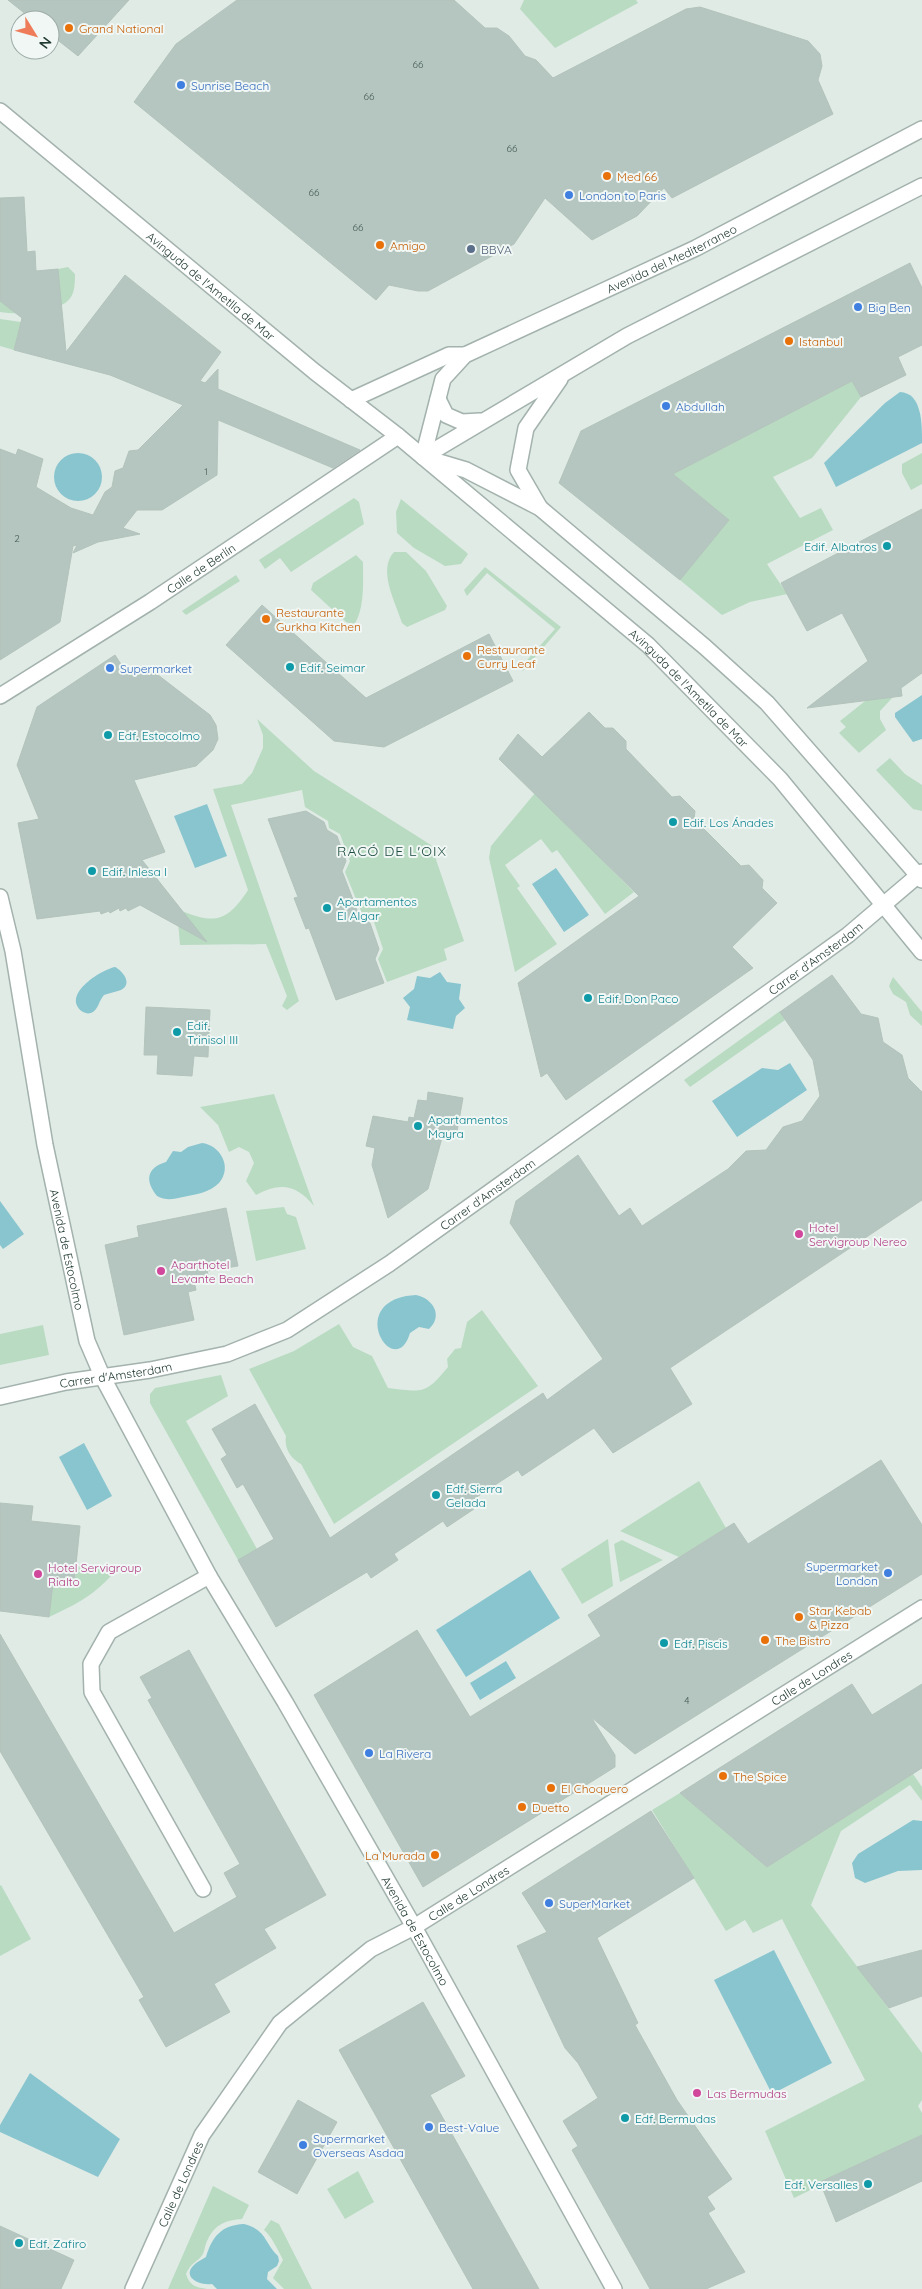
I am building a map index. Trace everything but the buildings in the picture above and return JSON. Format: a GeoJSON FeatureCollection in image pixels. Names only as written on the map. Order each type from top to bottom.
{"type":"FeatureCollection","features":[{"type":"Feature","properties":{"kind":"street","name":"Avinguda de l'Ametlla de Mar"},"geometry":{"type":"LineString","coordinates":[[0,112],[351,400],[398,436],[648,645],[780,779],[922,952]]}},
{"type":"Feature","properties":{"kind":"street","name":"Avenida del Mediterraneo"},"geometry":{"type":"LineString","coordinates":[[423,457],[443,379],[465,355],[696,248],[922,130]]}},
{"type":"Feature","properties":{"kind":"street"},"geometry":{"type":"LineString","coordinates":[[423,457],[627,336],[922,186]]}},
{"type":"Feature","properties":{"kind":"street"},"geometry":{"type":"LineString","coordinates":[[351,400],[449,355],[465,355]]}},
{"type":"Feature","properties":{"kind":"street","name":"Avinguda de l'Ametlla de Mar"},"geometry":{"type":"LineString","coordinates":[[540,508],[518,470],[526,428],[564,374]]}},
{"type":"Feature","properties":{"kind":"street"},"geometry":{"type":"LineString","coordinates":[[438,398],[446,415],[462,422],[481,421]]}},
{"type":"Feature","properties":{"kind":"street","name":"Calle de Berlín"},"geometry":{"type":"LineString","coordinates":[[0,696],[137,611],[398,436]]}},
{"type":"Feature","properties":{"kind":"street","name":"Avinguda de l'Ametlla de Mar"},"geometry":{"type":"LineString","coordinates":[[423,457],[466,470],[540,508],[767,703],[921,876]]}},
{"type":"Feature","properties":{"kind":"street","name":"Carrer d'Amsterdam"},"geometry":{"type":"LineString","coordinates":[[0,1397],[66,1382],[103,1378],[228,1354],[287,1330],[389,1264],[658,1072],[848,935],[883,904],[921,876]]}},
{"type":"Feature","properties":{"kind":"street","name":"Avenida de Estocolmo"},"geometry":{"type":"LineString","coordinates":[[0,897],[13,951],[46,1146],[87,1341],[103,1378],[209,1576],[285,1702],[414,1927],[614,2289]]}},
{"type":"Feature","properties":{"kind":"street"},"geometry":{"type":"LineString","coordinates":[[203,1889],[92,1692],[91,1664],[109,1632],[209,1576]]}},
{"type":"Feature","properties":{"kind":"street","name":"Calle de Londres"},"geometry":{"type":"LineString","coordinates":[[132,2289],[202,2135],[280,2023],[371,1949],[414,1927],[920,1615]]}},
{"type":"Feature","properties":{"kind":"green space"},"geometry":{"type":"Polygon","coordinates":[[[524,0],[636,0],[638,3],[555,48],[520,9],[524,0]]]}},
{"type":"Feature","properties":{"kind":"green space"},"geometry":{"type":"Polygon","coordinates":[[[68,267],[75,274],[75,283],[72,295],[66,303],[38,312],[0,312],[0,301],[4,304],[60,293],[58,269],[68,267]]]}},
{"type":"Feature","properties":{"kind":"green space"},"geometry":{"type":"Polygon","coordinates":[[[0,319],[21,322],[14,350],[0,346],[0,319]]]}},
{"type":"Feature","properties":{"kind":"green space"},"geometry":{"type":"Polygon","coordinates":[[[852,381],[861,397],[812,458],[773,477],[800,518],[821,508],[833,530],[767,564],[787,594],[750,602],[722,615],[680,580],[729,520],[673,474],[852,381]]]}},
{"type":"Feature","properties":{"kind":"green space"},"geometry":{"type":"Polygon","coordinates":[[[922,453],[922,484],[911,490],[902,473],[902,464],[922,453]]]}},
{"type":"Feature","properties":{"kind":"green space"},"geometry":{"type":"Polygon","coordinates":[[[354,498],[359,502],[364,524],[291,572],[280,558],[265,569],[259,560],[354,498]]]}},
{"type":"Feature","properties":{"kind":"green space"},"geometry":{"type":"Polygon","coordinates":[[[401,499],[468,554],[461,564],[445,566],[414,548],[397,533],[396,512],[401,499]]]}},
{"type":"Feature","properties":{"kind":"green space"},"geometry":{"type":"Polygon","coordinates":[[[394,552],[406,552],[426,571],[447,606],[445,610],[407,627],[402,623],[387,577],[389,559],[394,552]]]}},
{"type":"Feature","properties":{"kind":"green space"},"geometry":{"type":"Polygon","coordinates":[[[356,555],[363,562],[363,586],[362,603],[354,625],[346,622],[311,590],[313,583],[356,555]]]}},
{"type":"Feature","properties":{"kind":"green space"},"geometry":{"type":"Polygon","coordinates":[[[485,567],[561,627],[523,671],[520,668],[555,629],[487,573],[467,596],[464,590],[485,567]]]}},
{"type":"Feature","properties":{"kind":"green space"},"geometry":{"type":"Polygon","coordinates":[[[236,575],[240,581],[186,615],[182,611],[236,575]]]}},
{"type":"Feature","properties":{"kind":"green space"},"geometry":{"type":"Polygon","coordinates":[[[879,690],[886,698],[893,697],[880,711],[880,719],[886,730],[859,753],[839,733],[846,727],[840,721],[879,690]]]}},
{"type":"Feature","properties":{"kind":"green space"},"geometry":{"type":"Polygon","coordinates":[[[257,719],[314,771],[431,845],[464,941],[444,949],[447,960],[387,982],[378,959],[383,949],[374,922],[363,916],[345,872],[350,861],[340,834],[329,828],[328,821],[305,807],[302,790],[231,805],[299,1001],[287,1010],[282,1006],[287,996],[266,944],[180,945],[177,909],[209,919],[218,918],[233,909],[248,890],[213,789],[242,784],[252,773],[263,748],[263,735],[257,719]]]}},
{"type":"Feature","properties":{"kind":"green space"},"geometry":{"type":"Polygon","coordinates":[[[890,758],[905,774],[922,785],[922,811],[913,809],[876,770],[890,758]]]}},
{"type":"Feature","properties":{"kind":"green space"},"geometry":{"type":"Polygon","coordinates":[[[535,793],[634,892],[605,914],[557,850],[552,853],[541,839],[505,865],[520,886],[517,888],[557,944],[515,972],[489,858],[491,846],[535,793]]]}},
{"type":"Feature","properties":{"kind":"green space"},"geometry":{"type":"Polygon","coordinates":[[[893,977],[922,1012],[922,1026],[910,1015],[906,1002],[893,994],[889,986],[893,977]]]}},
{"type":"Feature","properties":{"kind":"green space"},"geometry":{"type":"Polygon","coordinates":[[[780,1011],[785,1020],[690,1087],[684,1080],[780,1011]]]}},
{"type":"Feature","properties":{"kind":"green space"},"geometry":{"type":"Polygon","coordinates":[[[274,1094],[314,1206],[301,1193],[287,1187],[273,1188],[256,1195],[246,1181],[254,1163],[249,1152],[239,1147],[229,1152],[218,1125],[200,1107],[274,1094]]]}},
{"type":"Feature","properties":{"kind":"green space"},"geometry":{"type":"Polygon","coordinates":[[[284,1207],[287,1214],[296,1217],[306,1249],[256,1261],[246,1211],[284,1207]]]}},
{"type":"Feature","properties":{"kind":"green space"},"geometry":{"type":"Polygon","coordinates":[[[482,1310],[538,1386],[334,1524],[301,1464],[289,1452],[286,1445],[286,1436],[249,1369],[294,1351],[339,1324],[353,1347],[372,1356],[388,1388],[422,1390],[434,1383],[448,1367],[447,1359],[455,1349],[461,1348],[467,1322],[482,1310]]]}},
{"type":"Feature","properties":{"kind":"green space"},"geometry":{"type":"Polygon","coordinates":[[[43,1325],[49,1355],[0,1365],[0,1334],[43,1325]]]}},
{"type":"Feature","properties":{"kind":"green space"},"geometry":{"type":"Polygon","coordinates":[[[221,1375],[228,1396],[186,1421],[257,1549],[238,1560],[150,1403],[150,1394],[155,1388],[221,1375]]]}},
{"type":"Feature","properties":{"kind":"green space"},"geometry":{"type":"Polygon","coordinates":[[[699,1481],[726,1528],[679,1557],[620,1531],[699,1481]]]}},
{"type":"Feature","properties":{"kind":"green space"},"geometry":{"type":"Polygon","coordinates":[[[608,1539],[613,1586],[582,1604],[561,1569],[608,1539]]]}},
{"type":"Feature","properties":{"kind":"green space"},"geometry":{"type":"Polygon","coordinates":[[[622,1540],[663,1560],[620,1582],[614,1544],[622,1540]]]}},
{"type":"Feature","properties":{"kind":"green space"},"geometry":{"type":"Polygon","coordinates":[[[77,1566],[117,1569],[86,1598],[49,1617],[52,1583],[74,1584],[77,1566]]]}},
{"type":"Feature","properties":{"kind":"green space"},"geometry":{"type":"Polygon","coordinates":[[[913,1774],[922,1787],[922,1801],[910,1785],[841,1831],[811,1905],[922,2053],[922,2100],[918,2106],[922,2113],[922,2135],[820,2182],[821,2185],[794,2198],[765,2131],[865,2080],[782,1919],[753,1933],[745,1920],[726,1931],[652,1810],[680,1793],[767,1867],[913,1774]]]}},
{"type":"Feature","properties":{"kind":"green space"},"geometry":{"type":"Polygon","coordinates":[[[0,1886],[31,1939],[0,1956],[0,1886]]]}},
{"type":"Feature","properties":{"kind":"green space"},"geometry":{"type":"Polygon","coordinates":[[[358,2171],[374,2202],[345,2219],[327,2189],[358,2171]]]}},
{"type":"Feature","properties":{"kind":"green space"},"geometry":{"type":"Polygon","coordinates":[[[213,2186],[249,2205],[242,2219],[231,2220],[214,2230],[207,2241],[203,2254],[186,2274],[191,2283],[196,2287],[207,2289],[168,2289],[213,2186]]]}},
{"type":"Feature","properties":{"kind":"green space"},"geometry":{"type":"Polygon","coordinates":[[[271,2220],[279,2224],[312,2289],[284,2289],[273,2278],[283,2260],[264,2230],[271,2220]]]}},
{"type":"Feature","properties":{"kind":"water"},"geometry":{"type":"Polygon","coordinates":[[[900,392],[907,394],[917,403],[921,418],[922,443],[836,487],[824,463],[885,403],[900,392]]]}},
{"type":"Feature","properties":{"kind":"water"},"geometry":{"type":"Polygon","coordinates":[[[78,453],[87,455],[95,460],[100,468],[102,477],[100,486],[95,494],[87,499],[78,501],[69,499],[61,494],[56,486],[54,477],[56,468],[61,460],[69,455],[78,453]]]}},
{"type":"Feature","properties":{"kind":"water"},"geometry":{"type":"Polygon","coordinates":[[[922,695],[922,739],[913,742],[895,717],[895,713],[922,695]]]}},
{"type":"Feature","properties":{"kind":"water"},"geometry":{"type":"Polygon","coordinates":[[[207,804],[227,856],[195,868],[174,816],[207,804]]]}},
{"type":"Feature","properties":{"kind":"water"},"geometry":{"type":"Polygon","coordinates":[[[556,868],[589,915],[564,932],[532,884],[556,868]]]}},
{"type":"Feature","properties":{"kind":"water"},"geometry":{"type":"Polygon","coordinates":[[[115,967],[126,978],[125,987],[104,995],[93,1012],[83,1012],[77,1006],[76,999],[79,992],[92,978],[115,967]]]}},
{"type":"Feature","properties":{"kind":"water"},"geometry":{"type":"Polygon","coordinates":[[[440,972],[447,982],[461,984],[459,999],[465,1008],[456,1016],[453,1029],[407,1020],[410,1007],[403,998],[414,989],[417,976],[430,978],[440,972]]]}},
{"type":"Feature","properties":{"kind":"water"},"geometry":{"type":"Polygon","coordinates":[[[790,1063],[807,1090],[737,1137],[712,1101],[762,1068],[778,1070],[790,1063]]]}},
{"type":"Feature","properties":{"kind":"water"},"geometry":{"type":"Polygon","coordinates":[[[202,1143],[214,1148],[223,1158],[225,1170],[219,1183],[207,1191],[180,1198],[167,1199],[157,1196],[149,1180],[151,1171],[166,1162],[173,1151],[181,1152],[188,1147],[202,1143]]]}},
{"type":"Feature","properties":{"kind":"water"},"geometry":{"type":"Polygon","coordinates":[[[0,1201],[24,1234],[3,1249],[0,1245],[0,1201]]]}},
{"type":"Feature","properties":{"kind":"water"},"geometry":{"type":"Polygon","coordinates":[[[416,1295],[431,1303],[436,1313],[436,1318],[429,1329],[419,1327],[410,1333],[403,1346],[394,1349],[386,1344],[380,1335],[378,1322],[382,1310],[394,1300],[416,1295]]]}},
{"type":"Feature","properties":{"kind":"water"},"geometry":{"type":"Polygon","coordinates":[[[84,1443],[112,1496],[87,1510],[59,1457],[84,1443]]]}},
{"type":"Feature","properties":{"kind":"water"},"geometry":{"type":"Polygon","coordinates":[[[530,1570],[560,1618],[466,1677],[436,1630],[530,1570]]]}},
{"type":"Feature","properties":{"kind":"water"},"geometry":{"type":"Polygon","coordinates":[[[506,1661],[516,1678],[480,1700],[470,1683],[506,1661]]]}},
{"type":"Feature","properties":{"kind":"water"},"geometry":{"type":"Polygon","coordinates":[[[913,1820],[922,1821],[922,1870],[898,1871],[865,1883],[855,1878],[852,1863],[858,1854],[913,1820]]]}},
{"type":"Feature","properties":{"kind":"water"},"geometry":{"type":"Polygon","coordinates":[[[774,1950],[832,2063],[772,2094],[714,1980],[774,1950]]]}},
{"type":"Feature","properties":{"kind":"water"},"geometry":{"type":"Polygon","coordinates":[[[30,2073],[120,2139],[98,2177],[0,2132],[0,2125],[30,2073]]]}},
{"type":"Feature","properties":{"kind":"water"},"geometry":{"type":"Polygon","coordinates":[[[244,2224],[261,2233],[278,2256],[277,2266],[268,2272],[267,2279],[277,2289],[217,2289],[212,2284],[202,2284],[193,2280],[190,2273],[191,2269],[196,2263],[206,2257],[211,2244],[219,2233],[229,2227],[244,2224]]]}},
{"type":"Feature","properties":{"kind":"place","name":"Grand National"},"geometry":{"type":"Point","coordinates":[69,28]}},
{"type":"Feature","properties":{"kind":"place","name":"Sunrise Beach"},"geometry":{"type":"Point","coordinates":[181,85]}},
{"type":"Feature","properties":{"kind":"place","name":"Med 66"},"geometry":{"type":"Point","coordinates":[607,176]}},
{"type":"Feature","properties":{"kind":"place","name":"London to Paris"},"geometry":{"type":"Point","coordinates":[569,195]}},
{"type":"Feature","properties":{"kind":"place","name":"Amigo"},"geometry":{"type":"Point","coordinates":[380,245]}},
{"type":"Feature","properties":{"kind":"place","name":"BBVA"},"geometry":{"type":"Point","coordinates":[471,249]}},
{"type":"Feature","properties":{"kind":"place","name":"Big Ben"},"geometry":{"type":"Point","coordinates":[858,307]}},
{"type":"Feature","properties":{"kind":"place","name":"Istanbul"},"geometry":{"type":"Point","coordinates":[789,341]}},
{"type":"Feature","properties":{"kind":"place","name":"Abdullah"},"geometry":{"type":"Point","coordinates":[666,406]}},
{"type":"Feature","properties":{"kind":"place","name":"Edif. Albatros"},"geometry":{"type":"Point","coordinates":[887,546]}},
{"type":"Feature","properties":{"kind":"place","name":"Restaurante Gurkha Kitchen"},"geometry":{"type":"Point","coordinates":[266,619]}},
{"type":"Feature","properties":{"kind":"place","name":"Restaurante Curry Leaf"},"geometry":{"type":"Point","coordinates":[467,656]}},
{"type":"Feature","properties":{"kind":"place","name":"Edif. Seimar"},"geometry":{"type":"Point","coordinates":[290,667]}},
{"type":"Feature","properties":{"kind":"place","name":"Supermarket"},"geometry":{"type":"Point","coordinates":[110,668]}},
{"type":"Feature","properties":{"kind":"place","name":"Edf. Estocolmo"},"geometry":{"type":"Point","coordinates":[108,735]}},
{"type":"Feature","properties":{"kind":"place","name":"Edif. Los Ánades"},"geometry":{"type":"Point","coordinates":[673,822]}},
{"type":"Feature","properties":{"kind":"place","name":"Edif. Inlesa I"},"geometry":{"type":"Point","coordinates":[92,871]}},
{"type":"Feature","properties":{"kind":"place","name":"Apartamentos El Algar"},"geometry":{"type":"Point","coordinates":[327,908]}},
{"type":"Feature","properties":{"kind":"place","name":"Edif. Don Paco"},"geometry":{"type":"Point","coordinates":[588,998]}},
{"type":"Feature","properties":{"kind":"place","name":"Edif. Trinisol III"},"geometry":{"type":"Point","coordinates":[177,1032]}},
{"type":"Feature","properties":{"kind":"place","name":"Apartamentos Mayra"},"geometry":{"type":"Point","coordinates":[418,1126]}},
{"type":"Feature","properties":{"kind":"place","name":"Hotel Servigroup Nereo"},"geometry":{"type":"Point","coordinates":[799,1234]}},
{"type":"Feature","properties":{"kind":"place","name":"Aparthotel Levante Beach"},"geometry":{"type":"Point","coordinates":[161,1271]}},
{"type":"Feature","properties":{"kind":"place","name":"Edf. Sierra Gelada"},"geometry":{"type":"Point","coordinates":[436,1495]}},
{"type":"Feature","properties":{"kind":"place","name":"Supermarket London"},"geometry":{"type":"Point","coordinates":[888,1573]}},
{"type":"Feature","properties":{"kind":"place","name":"Hotel Servigroup Rialto"},"geometry":{"type":"Point","coordinates":[38,1574]}},
{"type":"Feature","properties":{"kind":"place","name":"Star Kebab & Pizza"},"geometry":{"type":"Point","coordinates":[799,1617]}},
{"type":"Feature","properties":{"kind":"place","name":"The Bistro"},"geometry":{"type":"Point","coordinates":[765,1640]}},
{"type":"Feature","properties":{"kind":"place","name":"Edf. Piscis"},"geometry":{"type":"Point","coordinates":[664,1643]}},
{"type":"Feature","properties":{"kind":"place","name":"La Rivera"},"geometry":{"type":"Point","coordinates":[369,1753]}},
{"type":"Feature","properties":{"kind":"place","name":"The Spice"},"geometry":{"type":"Point","coordinates":[723,1776]}},
{"type":"Feature","properties":{"kind":"place","name":"El Choquero"},"geometry":{"type":"Point","coordinates":[551,1788]}},
{"type":"Feature","properties":{"kind":"place","name":"Duetto"},"geometry":{"type":"Point","coordinates":[522,1807]}},
{"type":"Feature","properties":{"kind":"place","name":"La Murada"},"geometry":{"type":"Point","coordinates":[435,1855]}},
{"type":"Feature","properties":{"kind":"place","name":"SuperMarket"},"geometry":{"type":"Point","coordinates":[549,1903]}},
{"type":"Feature","properties":{"kind":"place","name":"Las Bermudas"},"geometry":{"type":"Point","coordinates":[697,2093]}},
{"type":"Feature","properties":{"kind":"place","name":"Edf. Bermudas"},"geometry":{"type":"Point","coordinates":[625,2118]}},
{"type":"Feature","properties":{"kind":"place","name":"Best-Value"},"geometry":{"type":"Point","coordinates":[429,2127]}},
{"type":"Feature","properties":{"kind":"place","name":"Supermarket Overseas Asdaa"},"geometry":{"type":"Point","coordinates":[303,2145]}},
{"type":"Feature","properties":{"kind":"place","name":"Edf. Versalles"},"geometry":{"type":"Point","coordinates":[868,2184]}},
{"type":"Feature","properties":{"kind":"place","name":"Edf. Zafiro"},"geometry":{"type":"Point","coordinates":[19,2243]}},
{"type":"Feature","properties":{"kind":"district","name":"RACÓ DE L'OIX"},"geometry":{"type":"Point","coordinates":[392,851]}}]}
